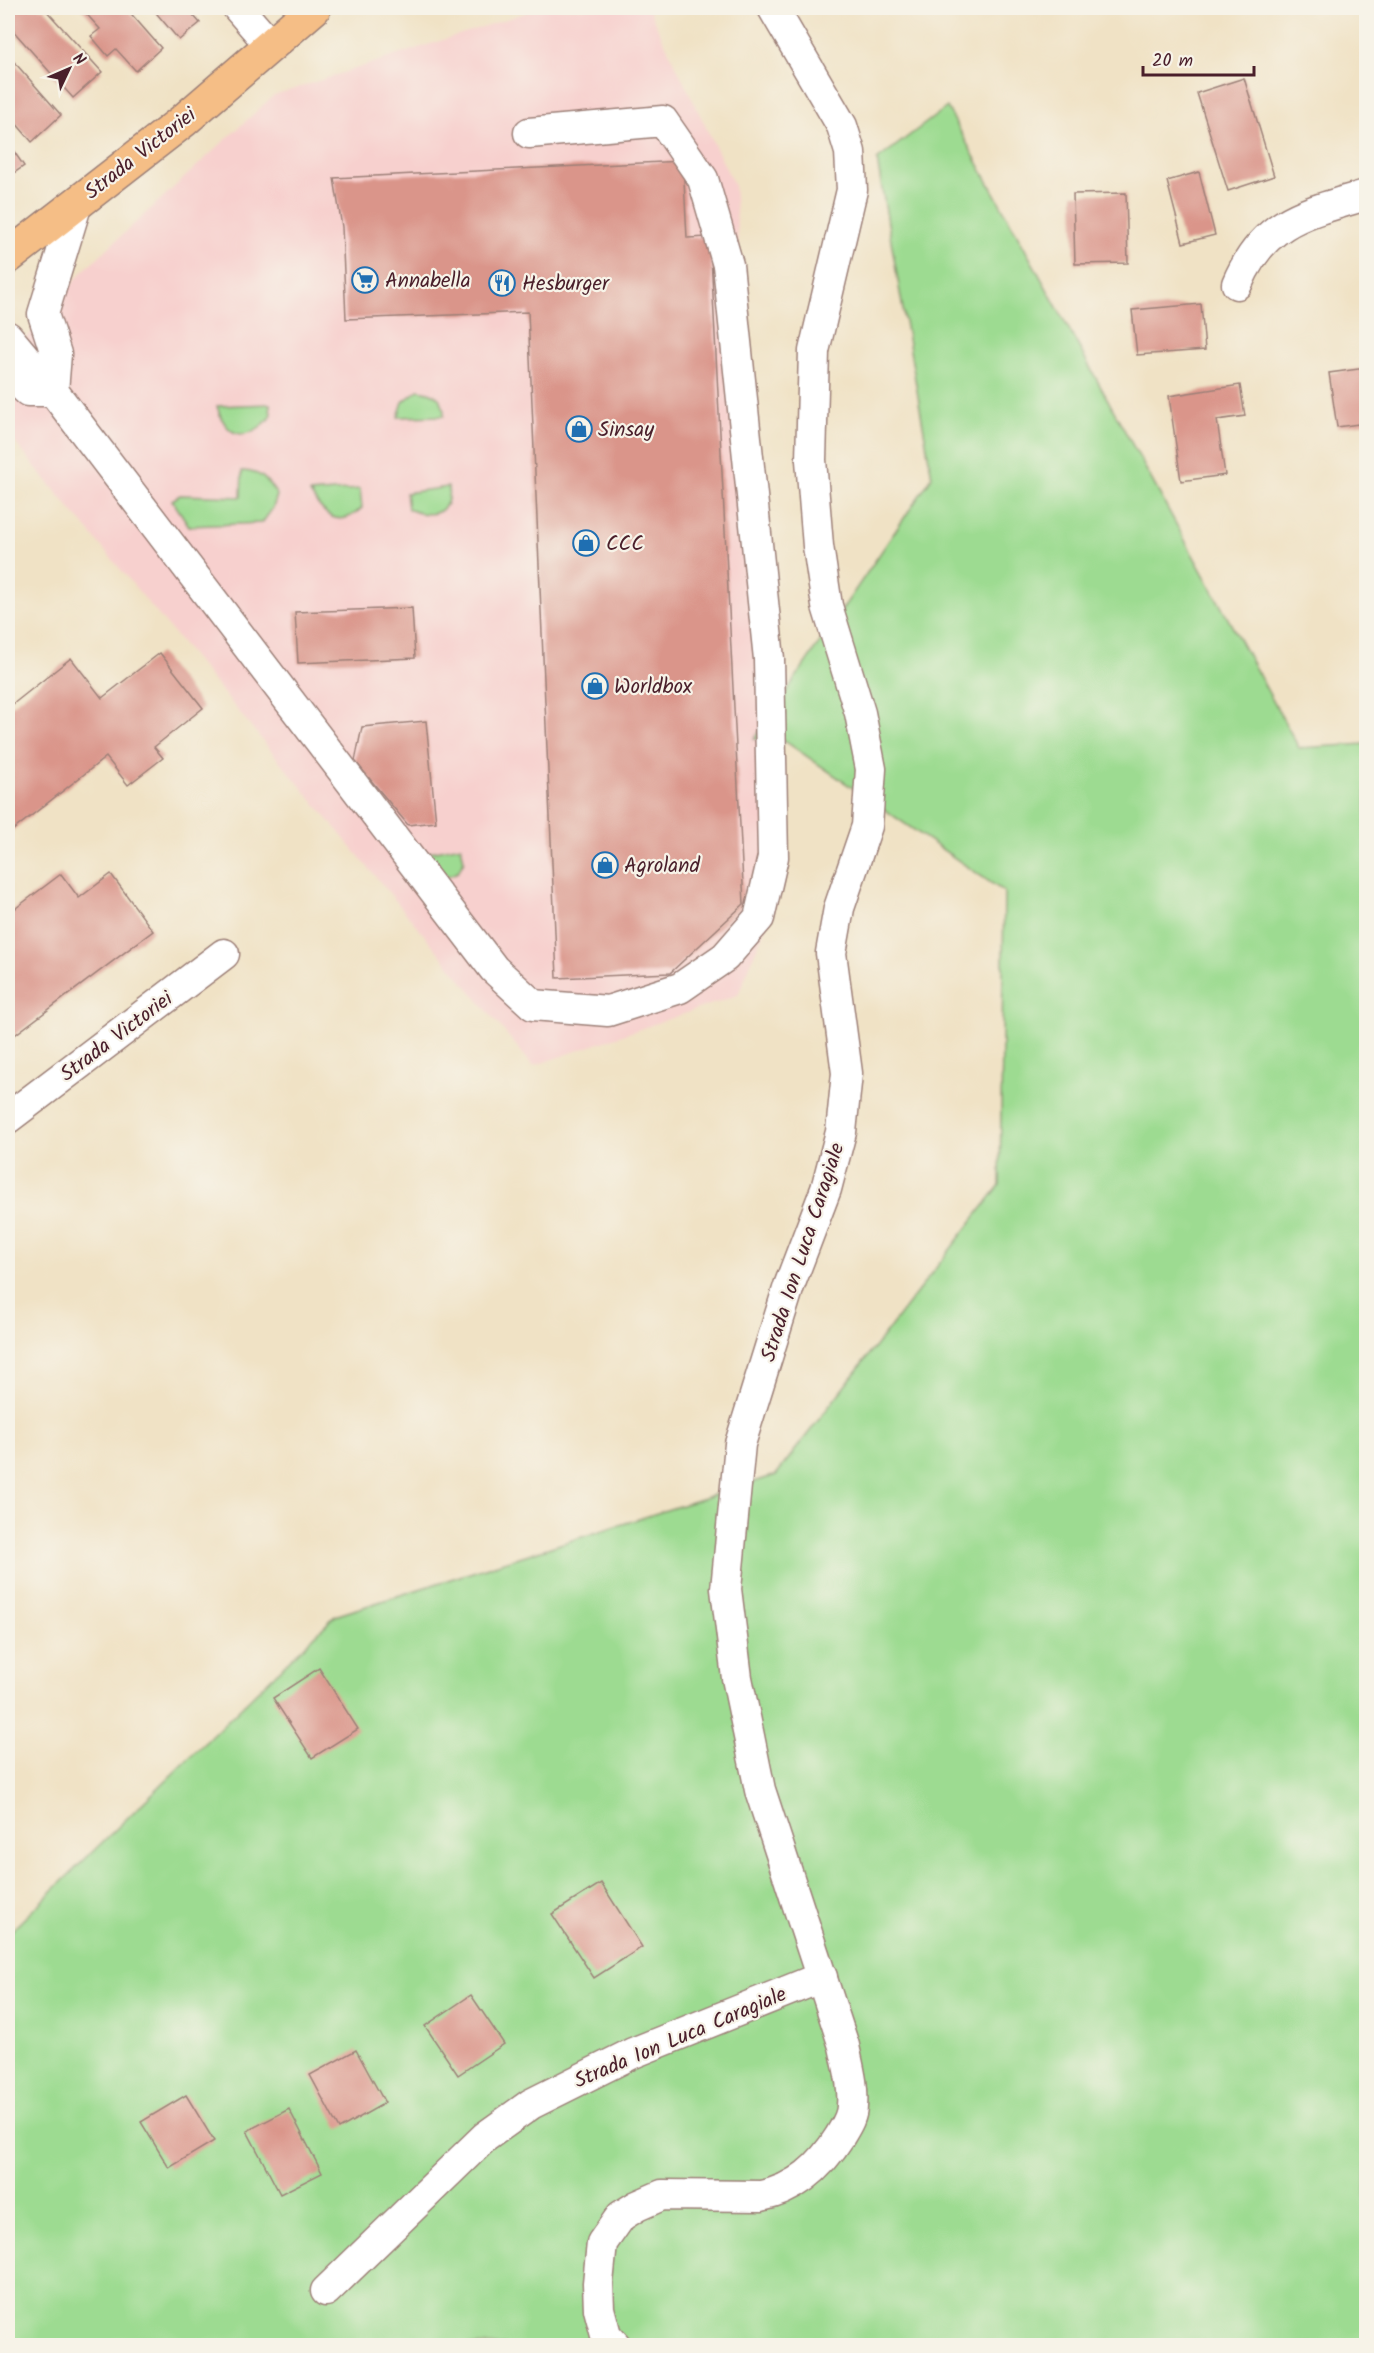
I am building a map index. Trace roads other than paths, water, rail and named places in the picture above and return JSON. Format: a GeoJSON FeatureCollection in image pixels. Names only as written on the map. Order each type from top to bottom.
{"type":"FeatureCollection","features":[{"type":"Feature","properties":{"kind":"main road","name":"Strada Victoriei"},"geometry":{"type":"LineString","coordinates":[[8,257],[183,121],[314,8]]}},
{"type":"Feature","properties":{"kind":"street"},"geometry":{"type":"LineString","coordinates":[[238,8],[271,46]]}},
{"type":"Feature","properties":{"kind":"street","name":"Strada Ion Luca Caragiale"},"geometry":{"type":"LineString","coordinates":[[616,2346],[606,2335],[599,2309],[598,2283],[602,2243],[621,2216],[662,2195],[761,2196],[777,2193],[796,2184],[830,2153],[848,2122],[852,2108],[852,2086],[844,2046],[759,1790],[737,1678],[726,1588],[740,1444],[789,1286],[826,1189],[841,1132],[846,1103],[847,1073],[831,953],[839,908],[867,826],[872,769],[860,713],[827,606],[818,546],[811,460],[814,351],[852,190],[850,152],[842,126],[773,8]]}},
{"type":"Feature","properties":{"kind":"street"},"geometry":{"type":"LineString","coordinates":[[8,337],[53,391],[494,969],[533,1005],[608,1011],[680,988],[725,957],[759,918],[773,857],[769,659],[728,265],[703,179],[663,121],[529,133]]}},
{"type":"Feature","properties":{"kind":"street"},"geometry":{"type":"LineString","coordinates":[[1237,284],[1247,261],[1264,240],[1282,226],[1316,209],[1366,195]]}},
{"type":"Feature","properties":{"kind":"street"},"geometry":{"type":"LineString","coordinates":[[53,391],[56,354],[43,314],[77,203]]}},
{"type":"Feature","properties":{"kind":"street"},"geometry":{"type":"LineString","coordinates":[[8,373],[28,391],[53,391]]}},
{"type":"Feature","properties":{"kind":"street","name":"Strada Victoriei"},"geometry":{"type":"LineString","coordinates":[[8,1118],[224,954]]}},
{"type":"Feature","properties":{"kind":"street","name":"Strada Ion Luca Caragiale"},"geometry":{"type":"LineString","coordinates":[[327,2291],[485,2137],[531,2104],[633,2053],[822,1977]]}},
{"type":"Feature","properties":{"kind":"place","name":"Annabella"},"geometry":{"type":"Point","coordinates":[365,280]}},
{"type":"Feature","properties":{"kind":"place","name":"Hesburger"},"geometry":{"type":"Point","coordinates":[502,283]}},
{"type":"Feature","properties":{"kind":"place","name":"Sinsay"},"geometry":{"type":"Point","coordinates":[579,429]}},
{"type":"Feature","properties":{"kind":"place","name":"CCC"},"geometry":{"type":"Point","coordinates":[586,543]}},
{"type":"Feature","properties":{"kind":"place","name":"Worldbox"},"geometry":{"type":"Point","coordinates":[595,686]}},
{"type":"Feature","properties":{"kind":"place","name":"Agroland"},"geometry":{"type":"Point","coordinates":[605,865]}}]}
